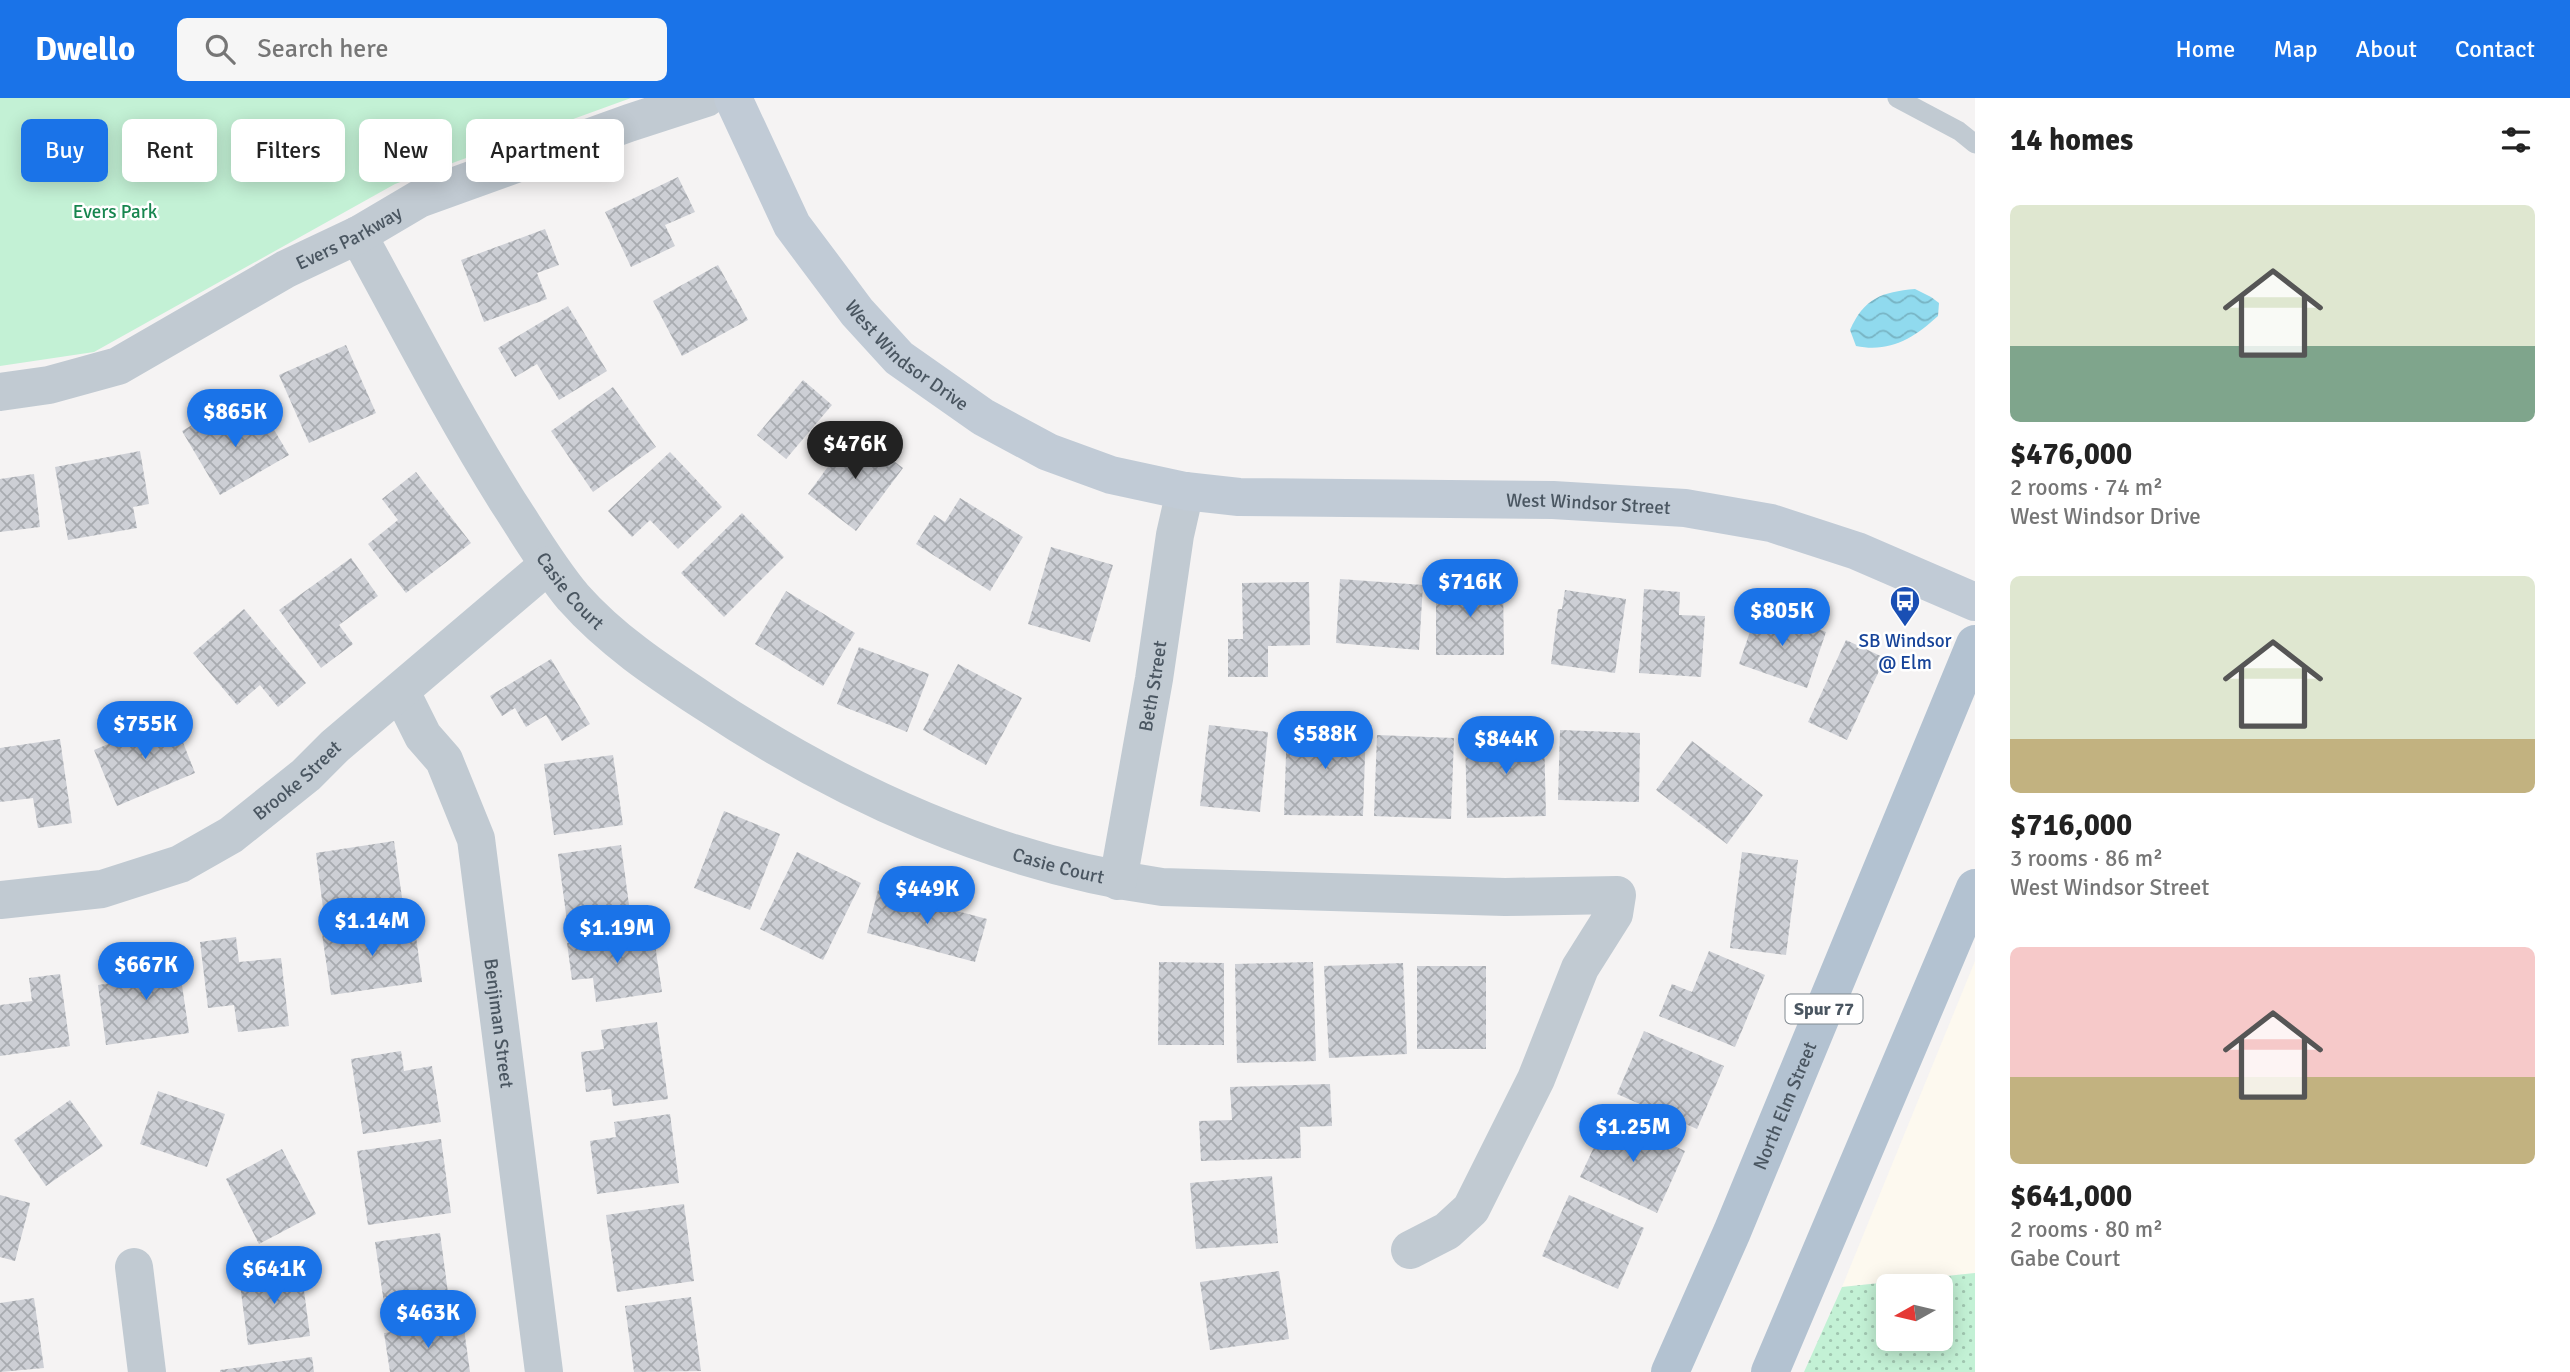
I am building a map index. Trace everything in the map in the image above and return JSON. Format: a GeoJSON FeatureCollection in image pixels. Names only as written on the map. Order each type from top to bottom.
{"type":"FeatureCollection","features":[{"type":"Feature","properties":{"kind":"main road","name":"North Elm Street"},"geometry":{"type":"LineString","coordinates":[[1670,1372],[1732,1231],[1975,644]]}},
{"type":"Feature","properties":{"kind":"main road"},"geometry":{"type":"LineString","coordinates":[[1770,1372],[1975,888]]}},
{"type":"Feature","properties":{"kind":"street","name":"Evers Parkway"},"geometry":{"type":"LineString","coordinates":[[0,392],[49,385],[118,366],[286,268],[358,235],[419,199],[706,98]]}},
{"type":"Feature","properties":{"kind":"street","name":"West Windsor Drive"},"geometry":{"type":"LineString","coordinates":[[733,98],[792,225],[858,312],[899,358],[983,417],[1048,452],[1111,475],[1185,491]]}},
{"type":"Feature","properties":{"kind":"street","name":"Casie Court"},"geometry":{"type":"LineString","coordinates":[[358,235],[470,442],[548,565],[575,598],[639,659],[760,739],[909,816],[1030,859],[1118,881],[1162,887],[1505,897],[1617,895],[1614,914],[1580,968],[1536,1079],[1471,1209],[1447,1231],[1410,1250]]}},
{"type":"Feature","properties":{"kind":"street","name":"West Windsor Street"},"geometry":{"type":"LineString","coordinates":[[1185,491],[1239,497],[1553,500],[1685,508],[1771,523],[1857,551],[1975,603]]}},
{"type":"Feature","properties":{"kind":"street","name":"Beth Street"},"geometry":{"type":"LineString","coordinates":[[1118,881],[1154,679],[1175,535],[1185,491]]}},
{"type":"Feature","properties":{"kind":"street","name":"Brooke Street"},"geometry":{"type":"LineString","coordinates":[[0,900],[102,889],[180,864],[231,835],[306,775],[335,746],[548,565]]}},
{"type":"Feature","properties":{"kind":"street","name":"Benjiman Street"},"geometry":{"type":"LineString","coordinates":[[401,692],[423,736],[444,760],[476,839],[544,1372]]}},
{"type":"Feature","properties":{"kind":"street"},"geometry":{"type":"LineString","coordinates":[[134,1267],[147,1372]]}},
{"type":"Feature","properties":{"kind":"lane"},"geometry":{"type":"LineString","coordinates":[[1897,98],[1959,131],[1975,144]]}},
{"type":"Feature","properties":{"kind":"shaded area"},"geometry":{"type":"Polygon","coordinates":[[[1975,961],[1975,1273],[1876,1274],[1876,1283],[1842,1287],[1975,961]]]}},
{"type":"Feature","properties":{"kind":"green space","name":"Evers Park"},"geometry":{"type":"Polygon","coordinates":[[[0,98],[631,98],[573,119],[466,119],[466,158],[452,163],[452,119],[359,119],[359,182],[400,182],[94,352],[0,366],[0,98]]]}},
{"type":"Feature","properties":{"kind":"green space"},"geometry":{"type":"Polygon","coordinates":[[[1975,1273],[1975,1372],[1804,1372],[1842,1287],[1876,1283],[1876,1351],[1953,1351],[1953,1275],[1975,1273]]]}},
{"type":"Feature","properties":{"kind":"water"},"geometry":{"type":"Polygon","coordinates":[[[1915,289],[1939,303],[1938,316],[1901,342],[1880,347],[1856,346],[1850,330],[1855,319],[1868,304],[1893,292],[1915,289]]]}},
{"type":"Feature","properties":{"kind":"building"},"geometry":{"type":"Polygon","coordinates":[[[678,177],[695,212],[665,225],[675,246],[631,267],[605,212],[678,177]]]}},
{"type":"Feature","properties":{"kind":"building"},"geometry":{"type":"Polygon","coordinates":[[[545,229],[559,265],[537,273],[547,299],[484,322],[461,260],[545,229]]]}},
{"type":"Feature","properties":{"kind":"building"},"geometry":{"type":"Polygon","coordinates":[[[718,265],[748,320],[682,356],[653,301],[718,265]]]}},
{"type":"Feature","properties":{"kind":"building"},"geometry":{"type":"Polygon","coordinates":[[[568,306],[607,371],[559,400],[537,364],[515,377],[498,348],[568,306]]]}},
{"type":"Feature","properties":{"kind":"building"},"geometry":{"type":"Polygon","coordinates":[[[346,345],[376,413],[309,443],[279,375],[346,345]]]}},
{"type":"Feature","properties":{"kind":"building"},"geometry":{"type":"Polygon","coordinates":[[[803,380],[832,405],[786,459],[757,435],[803,380]]]}},
{"type":"Feature","properties":{"kind":"building"},"geometry":{"type":"Polygon","coordinates":[[[613,387],[656,447],[593,492],[551,431],[613,387]]]}},
{"type":"Feature","properties":{"kind":"building"},"geometry":{"type":"Polygon","coordinates":[[[216,411],[228,432],[263,411],[289,455],[220,495],[182,431],[216,411]]]}},
{"type":"Feature","properties":{"kind":"building"},"geometry":{"type":"Polygon","coordinates":[[[854,431],[903,468],[856,531],[808,494],[854,431]]]}},
{"type":"Feature","properties":{"kind":"building"},"geometry":{"type":"Polygon","coordinates":[[[140,451],[149,504],[133,507],[137,528],[68,540],[55,467],[140,451]]]}},
{"type":"Feature","properties":{"kind":"building"},"geometry":{"type":"Polygon","coordinates":[[[670,452],[722,507],[678,549],[650,520],[632,537],[608,511],[670,452]]]}},
{"type":"Feature","properties":{"kind":"building"},"geometry":{"type":"Polygon","coordinates":[[[416,472],[471,543],[406,593],[368,544],[398,520],[382,499],[416,472]]]}},
{"type":"Feature","properties":{"kind":"building"},"geometry":{"type":"Polygon","coordinates":[[[34,474],[40,527],[0,532],[0,479],[34,474]]]}},
{"type":"Feature","properties":{"kind":"building"},"geometry":{"type":"Polygon","coordinates":[[[960,498],[1023,537],[990,591],[916,544],[934,515],[945,522],[960,498]]]}},
{"type":"Feature","properties":{"kind":"building"},"geometry":{"type":"Polygon","coordinates":[[[742,513],[784,557],[724,617],[681,573],[742,513]]]}},
{"type":"Feature","properties":{"kind":"building"},"geometry":{"type":"Polygon","coordinates":[[[1051,547],[1113,565],[1090,642],[1028,624],[1051,547]]]}},
{"type":"Feature","properties":{"kind":"building"},"geometry":{"type":"Polygon","coordinates":[[[351,558],[378,596],[339,625],[353,644],[321,668],[279,610],[351,558]]]}},
{"type":"Feature","properties":{"kind":"building"},"geometry":{"type":"Polygon","coordinates":[[[1340,579],[1423,585],[1419,650],[1336,643],[1340,579]]]}},
{"type":"Feature","properties":{"kind":"building"},"geometry":{"type":"Polygon","coordinates":[[[1309,582],[1310,645],[1268,646],[1268,677],[1228,677],[1228,639],[1243,639],[1242,583],[1309,582]]]}},
{"type":"Feature","properties":{"kind":"building"},"geometry":{"type":"Polygon","coordinates":[[[1436,582],[1503,582],[1504,655],[1436,655],[1436,582]]]}},
{"type":"Feature","properties":{"kind":"building"},"geometry":{"type":"Polygon","coordinates":[[[1644,589],[1680,592],[1679,615],[1705,616],[1701,677],[1639,673],[1644,589]]]}},
{"type":"Feature","properties":{"kind":"building"},"geometry":{"type":"Polygon","coordinates":[[[1565,590],[1626,599],[1615,673],[1551,664],[1558,609],[1562,609],[1565,590]]]}},
{"type":"Feature","properties":{"kind":"building"},"geometry":{"type":"Polygon","coordinates":[[[786,591],[855,633],[823,686],[755,644],[786,591]]]}},
{"type":"Feature","properties":{"kind":"building"},"geometry":{"type":"Polygon","coordinates":[[[1758,608],[1826,632],[1807,688],[1739,664],[1758,608]]]}},
{"type":"Feature","properties":{"kind":"building"},"geometry":{"type":"Polygon","coordinates":[[[244,609],[306,683],[278,707],[260,685],[237,705],[193,653],[244,609]]]}},
{"type":"Feature","properties":{"kind":"building"},"geometry":{"type":"Polygon","coordinates":[[[1846,640],[1885,658],[1847,740],[1808,722],[1846,640]]]}},
{"type":"Feature","properties":{"kind":"building"},"geometry":{"type":"Polygon","coordinates":[[[859,647],[929,674],[907,732],[837,704],[859,647]]]}},
{"type":"Feature","properties":{"kind":"building"},"geometry":{"type":"Polygon","coordinates":[[[551,659],[590,724],[562,741],[546,715],[526,727],[515,708],[502,716],[490,696],[551,659]]]}},
{"type":"Feature","properties":{"kind":"building"},"geometry":{"type":"Polygon","coordinates":[[[958,664],[1022,698],[986,765],[923,730],[958,664]]]}},
{"type":"Feature","properties":{"kind":"building"},"geometry":{"type":"Polygon","coordinates":[[[173,717],[195,773],[117,806],[94,750],[173,717]]]}},
{"type":"Feature","properties":{"kind":"building"},"geometry":{"type":"Polygon","coordinates":[[[1209,725],[1268,732],[1260,812],[1200,806],[1209,725]]]}},
{"type":"Feature","properties":{"kind":"building"},"geometry":{"type":"Polygon","coordinates":[[[1287,725],[1366,727],[1363,816],[1284,815],[1287,725]]]}},
{"type":"Feature","properties":{"kind":"building"},"geometry":{"type":"Polygon","coordinates":[[[1560,730],[1640,733],[1639,802],[1558,800],[1560,730]]]}},
{"type":"Feature","properties":{"kind":"building"},"geometry":{"type":"Polygon","coordinates":[[[1544,734],[1546,816],[1467,818],[1465,736],[1544,734]]]}},
{"type":"Feature","properties":{"kind":"building"},"geometry":{"type":"Polygon","coordinates":[[[1377,735],[1454,738],[1451,819],[1374,816],[1377,735]]]}},
{"type":"Feature","properties":{"kind":"building"},"geometry":{"type":"Polygon","coordinates":[[[60,739],[72,823],[38,828],[33,798],[0,802],[0,748],[60,739]]]}},
{"type":"Feature","properties":{"kind":"building"},"geometry":{"type":"Polygon","coordinates":[[[1692,741],[1763,795],[1727,844],[1656,790],[1692,741]]]}},
{"type":"Feature","properties":{"kind":"building"},"geometry":{"type":"Polygon","coordinates":[[[613,755],[623,825],[554,835],[544,764],[613,755]]]}},
{"type":"Feature","properties":{"kind":"building"},"geometry":{"type":"Polygon","coordinates":[[[724,811],[780,834],[750,910],[694,888],[724,811]]]}},
{"type":"Feature","properties":{"kind":"building"},"geometry":{"type":"Polygon","coordinates":[[[394,841],[403,905],[324,916],[316,853],[394,841]]]}},
{"type":"Feature","properties":{"kind":"building"},"geometry":{"type":"Polygon","coordinates":[[[621,845],[631,920],[568,929],[558,854],[621,845]]]}},
{"type":"Feature","properties":{"kind":"building"},"geometry":{"type":"Polygon","coordinates":[[[797,852],[861,883],[823,960],[760,929],[797,852]]]}},
{"type":"Feature","properties":{"kind":"building"},"geometry":{"type":"Polygon","coordinates":[[[1742,852],[1798,860],[1786,955],[1730,948],[1742,852]]]}},
{"type":"Feature","properties":{"kind":"building"},"geometry":{"type":"Polygon","coordinates":[[[878,890],[987,919],[975,962],[867,933],[878,890]]]}},
{"type":"Feature","properties":{"kind":"building"},"geometry":{"type":"Polygon","coordinates":[[[414,921],[422,982],[331,995],[322,934],[414,921]]]}},
{"type":"Feature","properties":{"kind":"building"},"geometry":{"type":"Polygon","coordinates":[[[653,931],[662,992],[596,1002],[593,978],[572,980],[567,943],[653,931]]]}},
{"type":"Feature","properties":{"kind":"building"},"geometry":{"type":"Polygon","coordinates":[[[236,937],[239,962],[281,958],[289,1026],[238,1032],[234,1005],[208,1008],[200,942],[236,937]]]}},
{"type":"Feature","properties":{"kind":"building"},"geometry":{"type":"Polygon","coordinates":[[[177,951],[189,1033],[106,1045],[98,985],[138,979],[135,957],[177,951]]]}},
{"type":"Feature","properties":{"kind":"building"},"geometry":{"type":"Polygon","coordinates":[[[1709,951],[1765,975],[1735,1047],[1659,1016],[1672,984],[1692,992],[1709,951]]]}},
{"type":"Feature","properties":{"kind":"building"},"geometry":{"type":"Polygon","coordinates":[[[1159,962],[1224,963],[1224,1045],[1158,1045],[1159,962]]]}},
{"type":"Feature","properties":{"kind":"building"},"geometry":{"type":"Polygon","coordinates":[[[1313,962],[1316,1061],[1237,1063],[1235,964],[1313,962]]]}},
{"type":"Feature","properties":{"kind":"building"},"geometry":{"type":"Polygon","coordinates":[[[1403,963],[1407,1054],[1329,1058],[1324,966],[1403,963]]]}},
{"type":"Feature","properties":{"kind":"building"},"geometry":{"type":"Polygon","coordinates":[[[1417,966],[1486,966],[1486,1049],[1417,1049],[1417,966]]]}},
{"type":"Feature","properties":{"kind":"building"},"geometry":{"type":"Polygon","coordinates":[[[60,974],[70,1046],[0,1056],[0,1005],[32,1001],[29,978],[60,974]]]}},
{"type":"Feature","properties":{"kind":"building"},"geometry":{"type":"Polygon","coordinates":[[[657,1022],[668,1099],[613,1106],[611,1089],[586,1092],[581,1052],[604,1049],[601,1030],[657,1022]]]}},
{"type":"Feature","properties":{"kind":"building"},"geometry":{"type":"Polygon","coordinates":[[[1644,1031],[1724,1066],[1697,1129],[1617,1094],[1644,1031]]]}},
{"type":"Feature","properties":{"kind":"building"},"geometry":{"type":"Polygon","coordinates":[[[401,1051],[404,1071],[432,1066],[441,1122],[363,1134],[351,1059],[401,1051]]]}},
{"type":"Feature","properties":{"kind":"building"},"geometry":{"type":"Polygon","coordinates":[[[1330,1084],[1332,1126],[1300,1127],[1301,1158],[1201,1161],[1199,1121],[1232,1120],[1230,1087],[1330,1084]]]}},
{"type":"Feature","properties":{"kind":"building"},"geometry":{"type":"Polygon","coordinates":[[[158,1091],[225,1114],[207,1167],[140,1144],[158,1091]]]}},
{"type":"Feature","properties":{"kind":"building"},"geometry":{"type":"Polygon","coordinates":[[[70,1100],[103,1146],[46,1186],[14,1140],[70,1100]]]}},
{"type":"Feature","properties":{"kind":"building"},"geometry":{"type":"Polygon","coordinates":[[[670,1114],[679,1183],[597,1194],[590,1141],[616,1137],[614,1122],[670,1114]]]}},
{"type":"Feature","properties":{"kind":"building"},"geometry":{"type":"Polygon","coordinates":[[[1609,1115],[1685,1151],[1657,1213],[1580,1177],[1609,1115]]]}},
{"type":"Feature","properties":{"kind":"building"},"geometry":{"type":"Polygon","coordinates":[[[441,1139],[451,1213],[368,1225],[357,1151],[441,1139]]]}},
{"type":"Feature","properties":{"kind":"building"},"geometry":{"type":"Polygon","coordinates":[[[282,1149],[316,1214],[259,1244],[226,1179],[282,1149]]]}},
{"type":"Feature","properties":{"kind":"building"},"geometry":{"type":"Polygon","coordinates":[[[1272,1176],[1278,1243],[1196,1249],[1190,1183],[1272,1176]]]}},
{"type":"Feature","properties":{"kind":"building"},"geometry":{"type":"Polygon","coordinates":[[[0,1195],[30,1203],[15,1261],[0,1257],[0,1195]]]}},
{"type":"Feature","properties":{"kind":"building"},"geometry":{"type":"Polygon","coordinates":[[[1569,1195],[1644,1228],[1618,1289],[1542,1256],[1569,1195]]]}},
{"type":"Feature","properties":{"kind":"building"},"geometry":{"type":"Polygon","coordinates":[[[684,1204],[694,1281],[617,1292],[606,1215],[684,1204]]]}},
{"type":"Feature","properties":{"kind":"building"},"geometry":{"type":"Polygon","coordinates":[[[440,1233],[450,1308],[386,1317],[375,1242],[440,1233]]]}},
{"type":"Feature","properties":{"kind":"building"},"geometry":{"type":"Polygon","coordinates":[[[301,1268],[310,1336],[248,1345],[239,1277],[301,1268]]]}},
{"type":"Feature","properties":{"kind":"building"},"geometry":{"type":"Polygon","coordinates":[[[1279,1271],[1289,1339],[1210,1350],[1200,1282],[1279,1271]]]}},
{"type":"Feature","properties":{"kind":"building"},"geometry":{"type":"Polygon","coordinates":[[[691,1297],[701,1371],[634,1372],[625,1306],[691,1297]]]}},
{"type":"Feature","properties":{"kind":"building"},"geometry":{"type":"Polygon","coordinates":[[[34,1298],[44,1368],[0,1372],[0,1303],[34,1298]]]}},
{"type":"Feature","properties":{"kind":"building"},"geometry":{"type":"Polygon","coordinates":[[[463,1322],[470,1372],[390,1372],[384,1333],[463,1322]]]}},
{"type":"Feature","properties":{"kind":"building"},"geometry":{"type":"Polygon","coordinates":[[[312,1357],[314,1372],[220,1372],[220,1370],[312,1357]]]}},
{"type":"Feature","properties":{"kind":"place","name":"SB Windsor @ Elm"},"geometry":{"type":"Point","coordinates":[1905,628]}}]}
